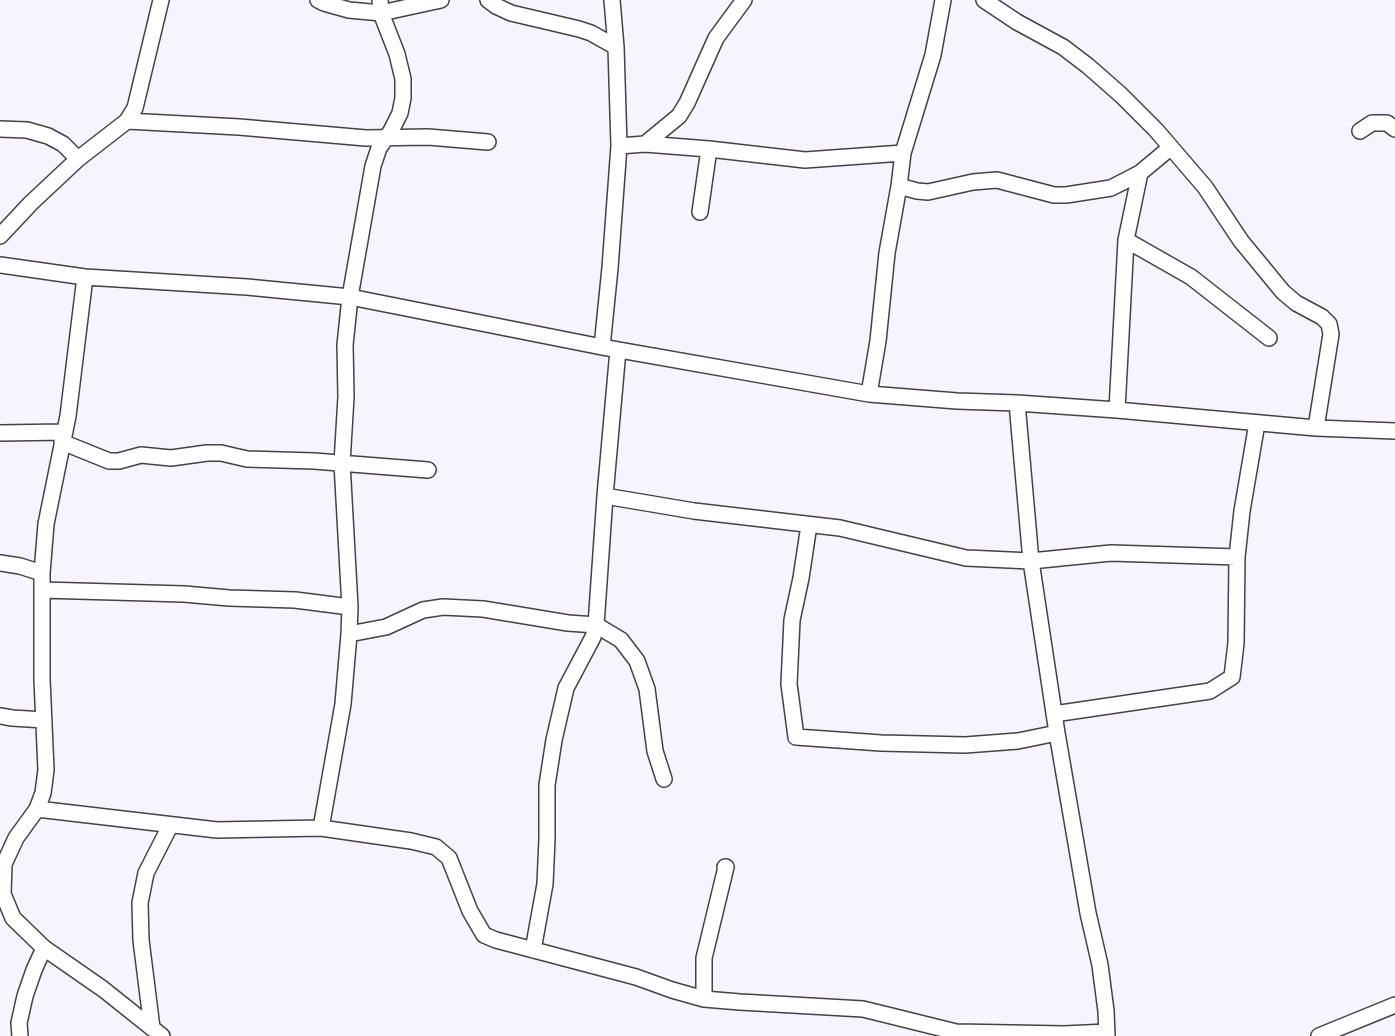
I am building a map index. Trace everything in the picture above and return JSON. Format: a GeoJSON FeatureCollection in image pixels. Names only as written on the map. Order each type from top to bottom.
{"type":"FeatureCollection","features":[{"type":"Feature","properties":{"kind":"street"},"geometry":{"type":"LineString","coordinates":[[0,236],[31,203],[78,160],[127,121],[135,108],[161,0]]}},
{"type":"Feature","properties":{"kind":"street"},"geometry":{"type":"LineString","coordinates":[[318,0],[349,10],[441,0]]}},
{"type":"Feature","properties":{"kind":"street"},"geometry":{"type":"LineString","coordinates":[[488,0],[496,6],[511,6],[579,28],[616,47]]}},
{"type":"Feature","properties":{"kind":"street"},"geometry":{"type":"LineString","coordinates":[[602,347],[619,146],[616,47],[612,0]]}},
{"type":"Feature","properties":{"kind":"street"},"geometry":{"type":"LineString","coordinates":[[644,144],[679,116],[687,103],[716,38],[744,0]]}},
{"type":"Feature","properties":{"kind":"street"},"geometry":{"type":"LineString","coordinates":[[869,394],[878,341],[887,253],[903,153],[933,55],[943,0]]}},
{"type":"Feature","properties":{"kind":"street"},"geometry":{"type":"LineString","coordinates":[[984,0],[1017,22],[1063,47],[1121,95],[1156,130],[1205,188],[1241,241],[1282,292],[1296,303],[1322,317],[1329,324],[1332,334],[1316,428]]}},
{"type":"Feature","properties":{"kind":"street"},"geometry":{"type":"LineString","coordinates":[[321,828],[343,704],[349,634],[350,607],[342,463],[346,397],[345,345],[350,297],[373,166],[379,148],[392,131],[400,113],[403,98],[403,79],[381,6]]}},
{"type":"Feature","properties":{"kind":"street"},"geometry":{"type":"LineString","coordinates":[[127,121],[366,138],[428,137],[488,142]]}},
{"type":"Feature","properties":{"kind":"street"},"geometry":{"type":"LineString","coordinates":[[1360,131],[1372,123],[1387,123],[1395,128]]}},
{"type":"Feature","properties":{"kind":"street"},"geometry":{"type":"LineString","coordinates":[[0,129],[27,130],[48,136],[63,144],[78,160]]}},
{"type":"Feature","properties":{"kind":"street"},"geometry":{"type":"LineString","coordinates":[[619,146],[644,144],[805,160],[903,153]]}},
{"type":"Feature","properties":{"kind":"street"},"geometry":{"type":"LineString","coordinates":[[899,186],[928,192],[973,182],[997,180],[1054,195],[1066,195],[1111,188],[1140,173],[1170,148]]}},
{"type":"Feature","properties":{"kind":"street"},"geometry":{"type":"LineString","coordinates":[[700,212],[709,149]]}},
{"type":"Feature","properties":{"kind":"street"},"geometry":{"type":"LineString","coordinates":[[1117,410],[1126,240],[1140,173]]}},
{"type":"Feature","properties":{"kind":"street"},"geometry":{"type":"LineString","coordinates":[[1126,240],[1191,277],[1269,338]]}},
{"type":"Feature","properties":{"kind":"street"},"geometry":{"type":"LineString","coordinates":[[0,265],[85,277],[247,287],[350,297],[618,350],[869,394],[1117,410],[1316,428],[1395,431]]}},
{"type":"Feature","properties":{"kind":"street"},"geometry":{"type":"LineString","coordinates":[[85,277],[68,416],[46,524],[42,573],[42,679],[46,770],[43,793],[37,809],[16,838],[4,864],[3,894],[6,917],[44,948],[103,989],[157,1032]]}},
{"type":"Feature","properties":{"kind":"street"},"geometry":{"type":"LineString","coordinates":[[533,950],[545,884],[548,839],[548,785],[554,740],[566,688],[593,637],[596,625],[618,350]]}},
{"type":"Feature","properties":{"kind":"street"},"geometry":{"type":"LineString","coordinates":[[37,809],[217,830],[321,828],[411,841],[436,847],[449,858],[470,911],[484,934],[496,940],[636,977],[704,999],[863,1009],[956,1032],[1107,1034],[1100,965],[1088,912],[1030,561],[1017,403]]}},
{"type":"Feature","properties":{"kind":"street"},"geometry":{"type":"LineString","coordinates":[[1054,714],[1210,691],[1232,677],[1236,643],[1237,557],[1242,511],[1258,423]]}},
{"type":"Feature","properties":{"kind":"street"},"geometry":{"type":"LineString","coordinates":[[0,433],[63,438],[109,461],[119,461],[141,454],[171,458],[221,453],[247,459],[294,460],[428,470]]}},
{"type":"Feature","properties":{"kind":"street"},"geometry":{"type":"LineString","coordinates":[[605,496],[694,510],[840,528],[966,558],[1030,561],[1111,553],[1237,557]]}},
{"type":"Feature","properties":{"kind":"street"},"geometry":{"type":"LineString","coordinates":[[809,525],[792,620],[789,684],[796,737],[881,743],[965,745],[1018,741],[1057,733]]}},
{"type":"Feature","properties":{"kind":"street"},"geometry":{"type":"LineString","coordinates":[[0,563],[20,566],[42,573]]}},
{"type":"Feature","properties":{"kind":"street"},"geometry":{"type":"LineString","coordinates":[[42,590],[184,594],[230,598],[295,600],[350,607]]}},
{"type":"Feature","properties":{"kind":"street"},"geometry":{"type":"LineString","coordinates":[[349,634],[386,626],[423,610],[443,607],[483,609],[568,623],[596,625],[621,640],[637,660],[647,689],[654,731],[655,751],[664,779]]}},
{"type":"Feature","properties":{"kind":"street"},"geometry":{"type":"LineString","coordinates":[[0,716],[44,720]]}},
{"type":"Feature","properties":{"kind":"street"},"geometry":{"type":"LineString","coordinates":[[157,1032],[141,940],[140,903],[146,873],[170,826]]}},
{"type":"Feature","properties":{"kind":"street"},"geometry":{"type":"LineString","coordinates":[[704,999],[704,958],[725,867]]}},
{"type":"Feature","properties":{"kind":"street"},"geometry":{"type":"LineString","coordinates":[[20,1036],[19,1023],[25,996],[44,948]]}},
{"type":"Feature","properties":{"kind":"street"},"geometry":{"type":"LineString","coordinates":[[1318,1036],[1395,1005]]}}]}
